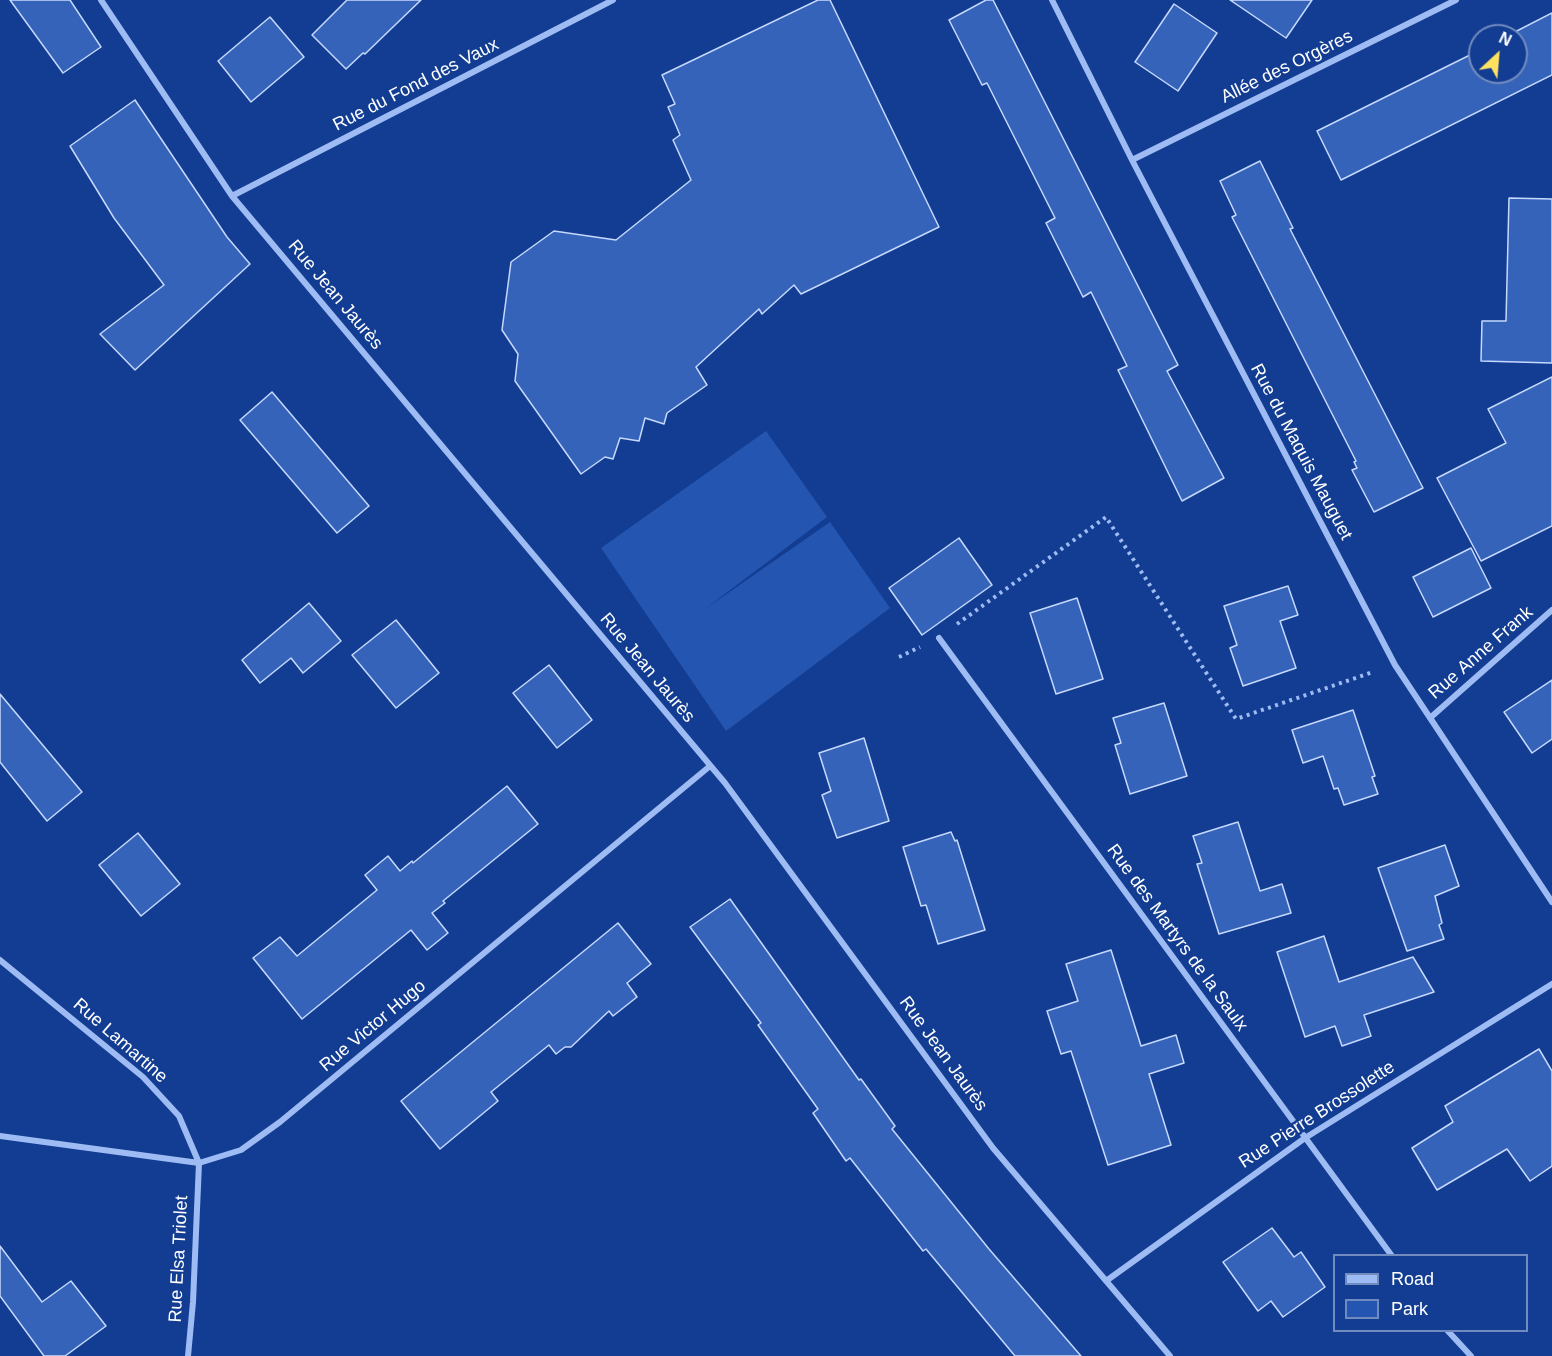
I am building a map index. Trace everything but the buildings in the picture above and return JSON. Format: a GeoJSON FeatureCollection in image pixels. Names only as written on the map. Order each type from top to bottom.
{"type":"FeatureCollection","features":[{"type":"Feature","properties":{"kind":"street","name":"Rue Jean Jaurès"},"geometry":{"type":"LineString","coordinates":[[101,0],[232,196],[725,783],[993,1148],[1170,1356]]}},
{"type":"Feature","properties":{"kind":"street","name":"Rue du Fond des Vaux"},"geometry":{"type":"LineString","coordinates":[[232,196],[613,0]]}},
{"type":"Feature","properties":{"kind":"street","name":"Rue du Maquis Mauguet"},"geometry":{"type":"LineString","coordinates":[[1052,0],[1132,160],[1395,665],[1552,902]]}},
{"type":"Feature","properties":{"kind":"street","name":"Allée des Orgères"},"geometry":{"type":"LineString","coordinates":[[1132,160],[1456,0]]}},
{"type":"Feature","properties":{"kind":"street","name":"Rue Anne Frank"},"geometry":{"type":"LineString","coordinates":[[1430,718],[1552,610]]}},
{"type":"Feature","properties":{"kind":"street","name":"Rue des Martyrs de la Saulx"},"geometry":{"type":"LineString","coordinates":[[939,638],[1391,1254]]}},
{"type":"Feature","properties":{"kind":"street","name":"Rue Victor Hugo"},"geometry":{"type":"LineString","coordinates":[[0,1136],[199,1162],[241,1150],[280,1122],[710,765]]}},
{"type":"Feature","properties":{"kind":"street","name":"Rue Lamartine"},"geometry":{"type":"LineString","coordinates":[[0,960],[143,1077],[179,1116],[199,1162]]}},
{"type":"Feature","properties":{"kind":"street","name":"Rue Pierre Brossolette"},"geometry":{"type":"LineString","coordinates":[[1106,1281],[1305,1138],[1552,984]]}},
{"type":"Feature","properties":{"kind":"street","name":"Rue Elsa Triolet"},"geometry":{"type":"LineString","coordinates":[[188,1356],[193,1302],[199,1162]]}},
{"type":"Feature","properties":{"kind":"street"},"geometry":{"type":"LineString","coordinates":[[1449,1332],[1470,1356]]}},
{"type":"Feature","properties":{"kind":"path"},"geometry":{"type":"LineString","coordinates":[[899,657],[939,638],[1106,517],[1236,719],[1395,665]]}},
{"type":"Feature","properties":{"kind":"green space"},"geometry":{"type":"Polygon","coordinates":[[[766,431],[827,517],[705,609],[830,522],[890,608],[726,731],[601,548],[766,431]]]}}]}
